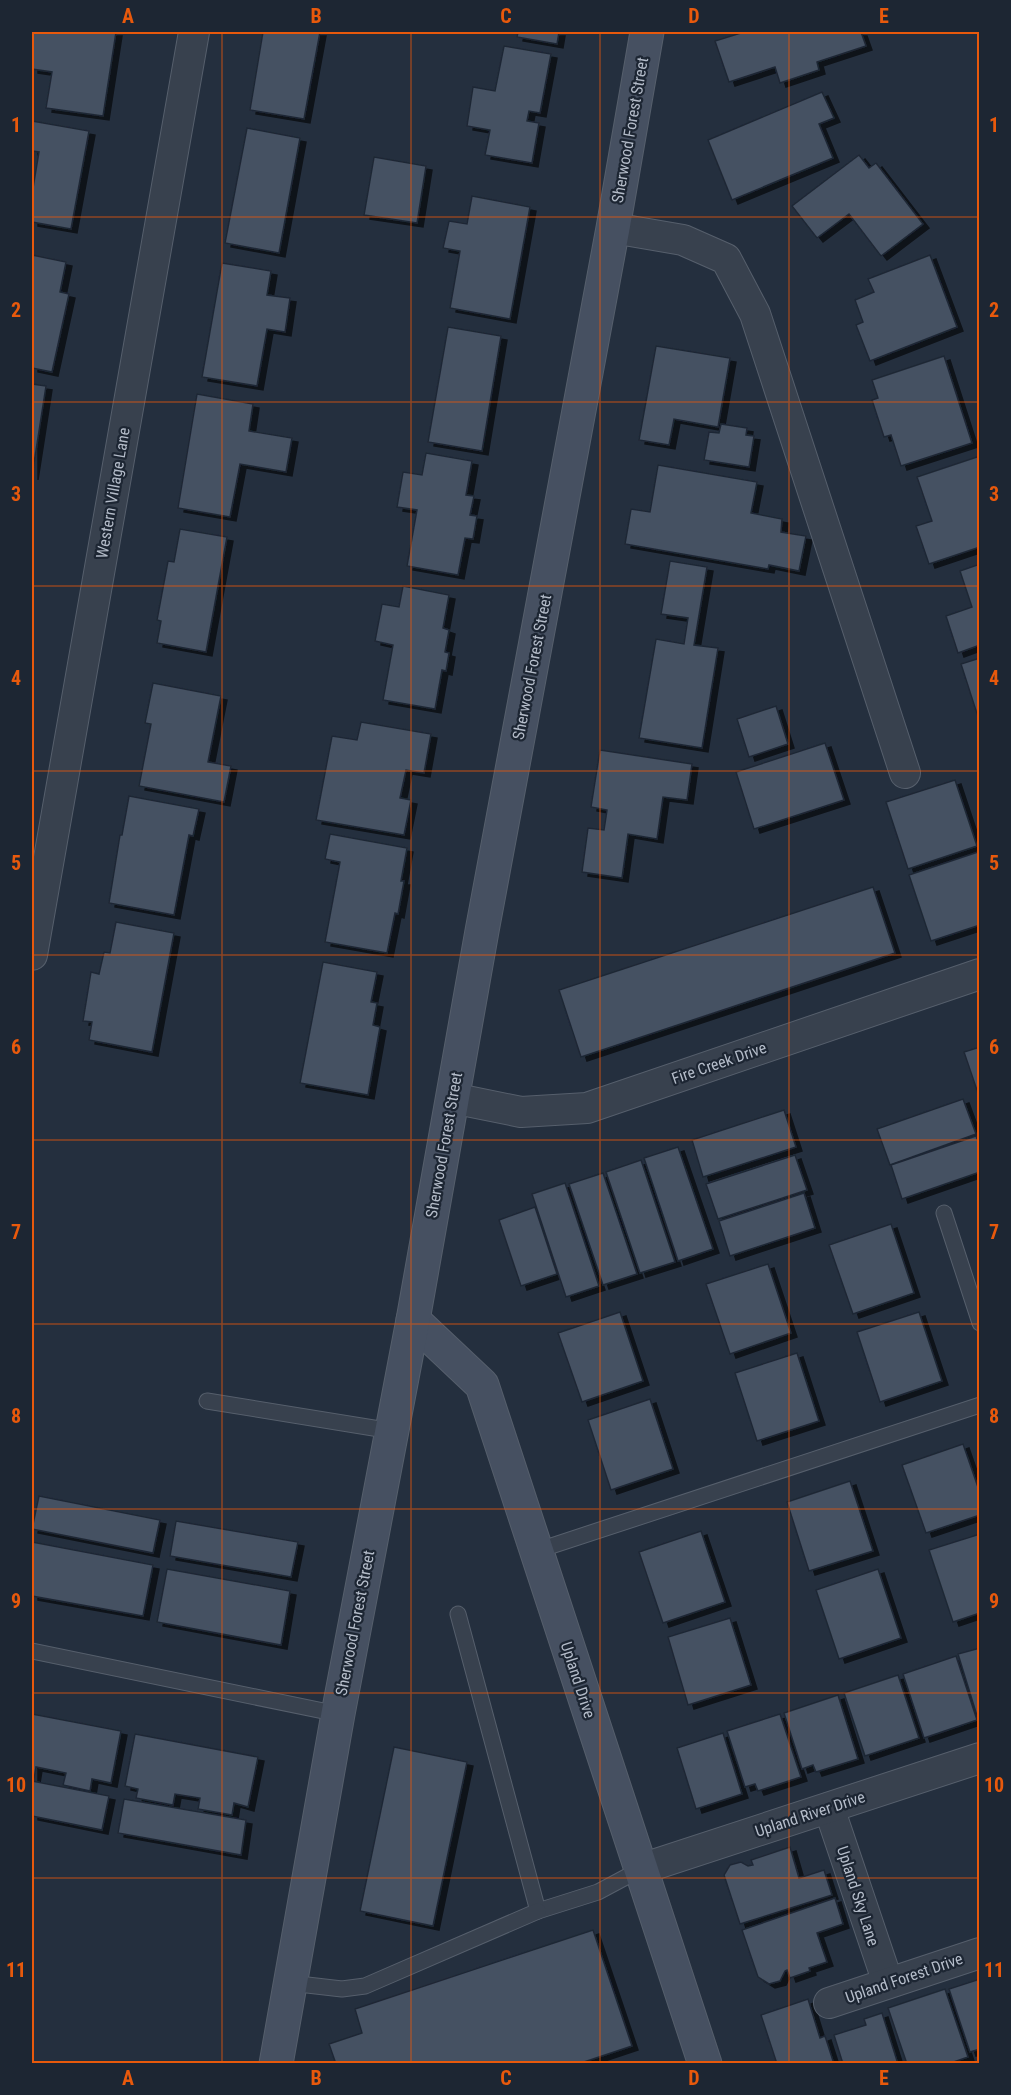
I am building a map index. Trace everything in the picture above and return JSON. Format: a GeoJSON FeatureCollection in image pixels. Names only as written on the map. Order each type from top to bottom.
{"type":"FeatureCollection","features":[{"type":"Feature","properties":{"kind":"street","name":"Western Village Lane"},"geometry":{"type":"LineString","coordinates":[[32,955],[194,32]]}},
{"type":"Feature","properties":{"kind":"street","name":"Sherwood Forest Street"},"geometry":{"type":"LineString","coordinates":[[276,2064],[338,1714],[413,1320],[647,32]]}},
{"type":"Feature","properties":{"kind":"street"},"geometry":{"type":"LineString","coordinates":[[613,228],[683,240],[726,260],[736,278],[755,314],[905,773]]}},
{"type":"Feature","properties":{"kind":"street","name":"Fire Creek Drive"},"geometry":{"type":"LineString","coordinates":[[452,1098],[521,1112],[587,1108],[980,974]]}},
{"type":"Feature","properties":{"kind":"street","name":"Upland Drive"},"geometry":{"type":"LineString","coordinates":[[413,1320],[482,1385],[705,2064]]}},
{"type":"Feature","properties":{"kind":"street","name":"Upland River Drive"},"geometry":{"type":"LineString","coordinates":[[641,1869],[980,1758]]}},
{"type":"Feature","properties":{"kind":"street","name":"Upland Sky Lane"},"geometry":{"type":"LineString","coordinates":[[829,1808],[888,1983]]}},
{"type":"Feature","properties":{"kind":"street","name":"Upland Forest Drive"},"geometry":{"type":"LineString","coordinates":[[829,2003],[980,1953]]}},
{"type":"Feature","properties":{"kind":"lane"},"geometry":{"type":"LineString","coordinates":[[944,1213],[980,1323]]}},
{"type":"Feature","properties":{"kind":"lane"},"geometry":{"type":"LineString","coordinates":[[207,1401],[392,1431]]}},
{"type":"Feature","properties":{"kind":"lane"},"geometry":{"type":"LineString","coordinates":[[536,1551],[980,1405]]}},
{"type":"Feature","properties":{"kind":"lane"},"geometry":{"type":"LineString","coordinates":[[458,1614],[538,1911]]}},
{"type":"Feature","properties":{"kind":"lane"},"geometry":{"type":"LineString","coordinates":[[32,1651],[338,1714]]}},
{"type":"Feature","properties":{"kind":"lane"},"geometry":{"type":"LineString","coordinates":[[290,1983],[342,1989],[364,1986],[538,1911],[598,1892],[641,1869]]}},
{"type":"Feature","properties":{"kind":"building"},"geometry":{"type":"Polygon","coordinates":[[[32,32],[116,32],[103,116],[46,108],[52,72],[32,69],[32,32]]]}},
{"type":"Feature","properties":{"kind":"building"},"geometry":{"type":"Polygon","coordinates":[[[263,32],[320,32],[304,119],[250,110],[263,32]]]}},
{"type":"Feature","properties":{"kind":"building"},"geometry":{"type":"Polygon","coordinates":[[[518,32],[559,32],[557,44],[517,37],[518,32]]]}},
{"type":"Feature","properties":{"kind":"building"},"geometry":{"type":"Polygon","coordinates":[[[744,32],[861,32],[866,46],[817,62],[819,70],[780,83],[775,67],[729,82],[715,41],[744,32]]]}},
{"type":"Feature","properties":{"kind":"building"},"geometry":{"type":"Polygon","coordinates":[[[504,46],[551,54],[540,113],[529,111],[527,121],[539,123],[532,163],[485,155],[490,130],[467,126],[473,87],[495,91],[504,46]]]}},
{"type":"Feature","properties":{"kind":"building"},"geometry":{"type":"Polygon","coordinates":[[[822,92],[834,118],[819,124],[833,158],[732,200],[708,140],[822,92]]]}},
{"type":"Feature","properties":{"kind":"building"},"geometry":{"type":"Polygon","coordinates":[[[32,121],[89,131],[71,229],[32,222],[32,194],[39,152],[32,151],[32,121]]]}},
{"type":"Feature","properties":{"kind":"building"},"geometry":{"type":"Polygon","coordinates":[[[247,128],[300,138],[279,253],[225,243],[247,128]]]}},
{"type":"Feature","properties":{"kind":"building"},"geometry":{"type":"Polygon","coordinates":[[[859,155],[869,168],[876,163],[923,224],[881,256],[849,214],[817,238],[792,206],[859,155]]]}},
{"type":"Feature","properties":{"kind":"building"},"geometry":{"type":"Polygon","coordinates":[[[374,157],[426,166],[417,223],[364,215],[374,157]]]}},
{"type":"Feature","properties":{"kind":"building"},"geometry":{"type":"Polygon","coordinates":[[[472,196],[530,207],[510,319],[450,308],[460,251],[443,248],[449,221],[467,224],[472,196]]]}},
{"type":"Feature","properties":{"kind":"building"},"geometry":{"type":"Polygon","coordinates":[[[32,255],[66,262],[60,292],[69,294],[52,372],[32,368],[32,255]]]}},
{"type":"Feature","properties":{"kind":"building"},"geometry":{"type":"Polygon","coordinates":[[[930,255],[957,327],[870,361],[856,325],[863,322],[855,300],[874,292],[868,279],[930,255]]]}},
{"type":"Feature","properties":{"kind":"building"},"geometry":{"type":"Polygon","coordinates":[[[222,263],[271,271],[267,295],[290,298],[285,332],[267,329],[257,386],[202,377],[222,263]]]}},
{"type":"Feature","properties":{"kind":"building"},"geometry":{"type":"Polygon","coordinates":[[[448,327],[501,336],[482,451],[428,442],[448,327]]]}},
{"type":"Feature","properties":{"kind":"building"},"geometry":{"type":"Polygon","coordinates":[[[656,346],[730,358],[718,427],[674,419],[669,445],[639,440],[656,346]]]}},
{"type":"Feature","properties":{"kind":"building"},"geometry":{"type":"Polygon","coordinates":[[[944,356],[972,443],[901,466],[891,435],[884,437],[872,400],[878,398],[872,380],[944,356]]]}},
{"type":"Feature","properties":{"kind":"building"},"geometry":{"type":"Polygon","coordinates":[[[32,384],[46,386],[32,476],[32,384]]]}},
{"type":"Feature","properties":{"kind":"building"},"geometry":{"type":"Polygon","coordinates":[[[197,394],[253,404],[249,431],[292,438],[286,472],[240,464],[230,517],[178,508],[197,394]]]}},
{"type":"Feature","properties":{"kind":"building"},"geometry":{"type":"Polygon","coordinates":[[[721,424],[747,428],[746,435],[754,436],[749,467],[704,460],[709,432],[719,433],[721,424]]]}},
{"type":"Feature","properties":{"kind":"building"},"geometry":{"type":"Polygon","coordinates":[[[426,453],[472,461],[466,495],[474,496],[470,515],[477,516],[473,539],[465,538],[458,575],[407,566],[417,510],[397,507],[403,472],[422,475],[426,453]]]}},
{"type":"Feature","properties":{"kind":"building"},"geometry":{"type":"Polygon","coordinates":[[[980,456],[980,547],[929,564],[916,526],[932,521],[917,477],[980,456]]]}},
{"type":"Feature","properties":{"kind":"building"},"geometry":{"type":"Polygon","coordinates":[[[658,465],[757,482],[751,513],[782,519],[781,532],[806,536],[799,571],[769,565],[768,569],[625,544],[631,509],[650,512],[658,465]]]}},
{"type":"Feature","properties":{"kind":"building"},"geometry":{"type":"Polygon","coordinates":[[[180,529],[227,537],[206,652],[157,643],[161,621],[157,620],[168,561],[174,562],[180,529]]]}},
{"type":"Feature","properties":{"kind":"building"},"geometry":{"type":"Polygon","coordinates":[[[670,561],[707,567],[694,645],[718,648],[702,748],[639,738],[656,639],[684,644],[688,618],[661,614],[670,561]]]}},
{"type":"Feature","properties":{"kind":"building"},"geometry":{"type":"Polygon","coordinates":[[[980,564],[980,645],[958,653],[946,616],[972,607],[960,571],[980,564]]]}},
{"type":"Feature","properties":{"kind":"building"},"geometry":{"type":"Polygon","coordinates":[[[403,586],[449,595],[443,628],[449,630],[445,652],[449,653],[446,671],[442,670],[435,709],[383,700],[393,645],[375,641],[382,604],[399,607],[403,586]]]}},
{"type":"Feature","properties":{"kind":"building"},"geometry":{"type":"Polygon","coordinates":[[[980,658],[980,723],[961,664],[980,658]]]}},
{"type":"Feature","properties":{"kind":"building"},"geometry":{"type":"Polygon","coordinates":[[[153,683],[221,696],[208,762],[231,766],[224,802],[139,786],[151,724],[145,723],[153,683]]]}},
{"type":"Feature","properties":{"kind":"building"},"geometry":{"type":"Polygon","coordinates":[[[776,706],[788,744],[749,757],[737,719],[776,706]]]}},
{"type":"Feature","properties":{"kind":"building"},"geometry":{"type":"Polygon","coordinates":[[[361,722],[431,734],[424,773],[406,770],[400,798],[411,800],[404,835],[316,820],[332,736],[357,740],[361,722]]]}},
{"type":"Feature","properties":{"kind":"building"},"geometry":{"type":"Polygon","coordinates":[[[825,743],[844,800],[754,829],[736,772],[825,743]]]}},
{"type":"Feature","properties":{"kind":"building"},"geometry":{"type":"Polygon","coordinates":[[[600,750],[692,764],[687,800],[663,797],[657,839],[628,834],[622,878],[582,872],[588,828],[604,830],[607,810],[591,807],[600,750]]]}},
{"type":"Feature","properties":{"kind":"building"},"geometry":{"type":"Polygon","coordinates":[[[955,780],[977,846],[908,869],[886,802],[955,780]]]}},
{"type":"Feature","properties":{"kind":"building"},"geometry":{"type":"Polygon","coordinates":[[[129,796],[199,809],[193,836],[189,835],[174,915],[109,903],[129,796]]]}},
{"type":"Feature","properties":{"kind":"building"},"geometry":{"type":"Polygon","coordinates":[[[330,834],[407,848],[398,914],[395,913],[387,953],[325,942],[340,862],[325,859],[330,834]]]}},
{"type":"Feature","properties":{"kind":"building"},"geometry":{"type":"Polygon","coordinates":[[[978,852],[980,925],[931,941],[909,875],[978,852]]]}},
{"type":"Feature","properties":{"kind":"building"},"geometry":{"type":"Polygon","coordinates":[[[873,887],[895,953],[581,1057],[559,990],[873,887]]]}},
{"type":"Feature","properties":{"kind":"building"},"geometry":{"type":"Polygon","coordinates":[[[116,922],[174,933],[152,1052],[89,1040],[92,1022],[83,1021],[91,972],[99,974],[104,952],[110,953],[116,922]]]}},
{"type":"Feature","properties":{"kind":"building"},"geometry":{"type":"Polygon","coordinates":[[[323,962],[377,972],[371,1002],[377,1003],[373,1025],[380,1027],[368,1095],[300,1083],[323,962]]]}},
{"type":"Feature","properties":{"kind":"building"},"geometry":{"type":"Polygon","coordinates":[[[980,1047],[980,1099],[964,1052],[980,1047]]]}},
{"type":"Feature","properties":{"kind":"building"},"geometry":{"type":"Polygon","coordinates":[[[963,1099],[976,1134],[890,1165],[877,1129],[963,1099]]]}},
{"type":"Feature","properties":{"kind":"building"},"geometry":{"type":"Polygon","coordinates":[[[784,1110],[796,1147],[703,1177],[692,1140],[784,1110]]]}},
{"type":"Feature","properties":{"kind":"building"},"geometry":{"type":"Polygon","coordinates":[[[976,1136],[980,1147],[980,1172],[902,1199],[891,1165],[976,1136]]]}},
{"type":"Feature","properties":{"kind":"building"},"geometry":{"type":"Polygon","coordinates":[[[678,1147],[713,1249],[678,1261],[644,1158],[678,1147]]]}},
{"type":"Feature","properties":{"kind":"building"},"geometry":{"type":"Polygon","coordinates":[[[795,1155],[807,1190],[718,1219],[706,1184],[795,1155]]]}},
{"type":"Feature","properties":{"kind":"building"},"geometry":{"type":"Polygon","coordinates":[[[641,1160],[675,1262],[640,1273],[606,1172],[641,1160]]]}},
{"type":"Feature","properties":{"kind":"building"},"geometry":{"type":"Polygon","coordinates":[[[603,1173],[637,1274],[603,1285],[569,1184],[603,1173]]]}},
{"type":"Feature","properties":{"kind":"building"},"geometry":{"type":"Polygon","coordinates":[[[565,1183],[599,1286],[566,1297],[532,1194],[565,1183]]]}},
{"type":"Feature","properties":{"kind":"building"},"geometry":{"type":"Polygon","coordinates":[[[804,1193],[815,1228],[730,1256],[719,1221],[804,1193]]]}},
{"type":"Feature","properties":{"kind":"building"},"geometry":{"type":"Polygon","coordinates":[[[535,1207],[557,1274],[521,1286],[499,1220],[535,1207]]]}},
{"type":"Feature","properties":{"kind":"building"},"geometry":{"type":"Polygon","coordinates":[[[891,1224],[914,1293],[853,1314],[829,1245],[891,1224]]]}},
{"type":"Feature","properties":{"kind":"building"},"geometry":{"type":"Polygon","coordinates":[[[768,1264],[791,1333],[730,1354],[706,1284],[768,1264]]]}},
{"type":"Feature","properties":{"kind":"building"},"geometry":{"type":"Polygon","coordinates":[[[620,1312],[643,1381],[582,1402],[558,1333],[620,1312]]]}},
{"type":"Feature","properties":{"kind":"building"},"geometry":{"type":"Polygon","coordinates":[[[919,1312],[942,1381],[880,1402],[857,1332],[919,1312]]]}},
{"type":"Feature","properties":{"kind":"building"},"geometry":{"type":"Polygon","coordinates":[[[797,1353],[819,1421],[757,1441],[735,1373],[797,1353]]]}},
{"type":"Feature","properties":{"kind":"building"},"geometry":{"type":"Polygon","coordinates":[[[650,1399],[673,1469],[611,1490],[588,1420],[650,1399]]]}},
{"type":"Feature","properties":{"kind":"building"},"geometry":{"type":"Polygon","coordinates":[[[963,1444],[980,1493],[980,1515],[926,1533],[902,1465],[963,1444]]]}},
{"type":"Feature","properties":{"kind":"building"},"geometry":{"type":"Polygon","coordinates":[[[850,1481],[873,1551],[809,1571],[787,1502],[850,1481]]]}},
{"type":"Feature","properties":{"kind":"building"},"geometry":{"type":"Polygon","coordinates":[[[39,1496],[160,1520],[153,1553],[32,1529],[39,1496]]]}},
{"type":"Feature","properties":{"kind":"building"},"geometry":{"type":"Polygon","coordinates":[[[176,1521],[298,1542],[291,1577],[170,1556],[176,1521]]]}},
{"type":"Feature","properties":{"kind":"building"},"geometry":{"type":"Polygon","coordinates":[[[701,1531],[725,1602],[663,1623],[639,1552],[701,1531]]]}},
{"type":"Feature","properties":{"kind":"building"},"geometry":{"type":"Polygon","coordinates":[[[980,1534],[980,1613],[953,1622],[929,1550],[980,1534]]]}},
{"type":"Feature","properties":{"kind":"building"},"geometry":{"type":"Polygon","coordinates":[[[32,1542],[153,1565],[143,1616],[32,1596],[32,1542]]]}},
{"type":"Feature","properties":{"kind":"building"},"geometry":{"type":"Polygon","coordinates":[[[167,1569],[290,1591],[281,1645],[157,1622],[167,1569]]]}},
{"type":"Feature","properties":{"kind":"building"},"geometry":{"type":"Polygon","coordinates":[[[878,1569],[901,1638],[839,1659],[816,1590],[878,1569]]]}},
{"type":"Feature","properties":{"kind":"building"},"geometry":{"type":"Polygon","coordinates":[[[730,1618],[751,1685],[688,1705],[668,1637],[730,1618]]]}},
{"type":"Feature","properties":{"kind":"building"},"geometry":{"type":"Polygon","coordinates":[[[980,1648],[980,1719],[978,1719],[958,1654],[980,1648]]]}},
{"type":"Feature","properties":{"kind":"building"},"geometry":{"type":"Polygon","coordinates":[[[956,1656],[977,1720],[924,1738],[903,1674],[956,1656]]]}},
{"type":"Feature","properties":{"kind":"building"},"geometry":{"type":"Polygon","coordinates":[[[898,1675],[919,1738],[865,1756],[844,1693],[898,1675]]]}},
{"type":"Feature","properties":{"kind":"building"},"geometry":{"type":"Polygon","coordinates":[[[838,1695],[858,1759],[816,1772],[813,1765],[802,1769],[784,1713],[838,1695]]]}},
{"type":"Feature","properties":{"kind":"building"},"geometry":{"type":"Polygon","coordinates":[[[32,1714],[121,1731],[111,1783],[92,1779],[90,1791],[63,1785],[66,1773],[36,1767],[34,1779],[32,1779],[32,1714]]]}},
{"type":"Feature","properties":{"kind":"building"},"geometry":{"type":"Polygon","coordinates":[[[780,1714],[801,1777],[758,1791],[755,1784],[745,1787],[727,1731],[780,1714]]]}},
{"type":"Feature","properties":{"kind":"building"},"geometry":{"type":"Polygon","coordinates":[[[723,1733],[742,1794],[696,1809],[677,1748],[723,1733]]]}},
{"type":"Feature","properties":{"kind":"building"},"geometry":{"type":"Polygon","coordinates":[[[135,1734],[258,1757],[248,1807],[234,1803],[232,1815],[198,1809],[200,1798],[175,1794],[173,1805],[136,1798],[138,1789],[125,1786],[135,1734]]]}},
{"type":"Feature","properties":{"kind":"building"},"geometry":{"type":"Polygon","coordinates":[[[394,1747],[467,1762],[433,1926],[360,1911],[394,1747]]]}},
{"type":"Feature","properties":{"kind":"building"},"geometry":{"type":"Polygon","coordinates":[[[32,1781],[109,1796],[102,1830],[32,1816],[32,1781]]]}},
{"type":"Feature","properties":{"kind":"building"},"geometry":{"type":"Polygon","coordinates":[[[124,1799],[246,1820],[241,1855],[118,1833],[124,1799]]]}},
{"type":"Feature","properties":{"kind":"building"},"geometry":{"type":"Polygon","coordinates":[[[790,1847],[799,1878],[824,1870],[832,1895],[740,1924],[724,1875],[730,1865],[741,1862],[748,1866],[753,1865],[751,1860],[790,1847]]]}},
{"type":"Feature","properties":{"kind":"building"},"geometry":{"type":"Polygon","coordinates":[[[835,1898],[843,1924],[817,1933],[827,1962],[790,1978],[787,1970],[780,1981],[769,1984],[758,1977],[742,1930],[835,1898]]]}},
{"type":"Feature","properties":{"kind":"building"},"geometry":{"type":"Polygon","coordinates":[[[593,1930],[632,2046],[578,2064],[336,2064],[329,2044],[362,2033],[355,2009],[593,1930]]]}},
{"type":"Feature","properties":{"kind":"building"},"geometry":{"type":"Polygon","coordinates":[[[980,1979],[980,2049],[970,2052],[949,1989],[980,1979]]]}},
{"type":"Feature","properties":{"kind":"building"},"geometry":{"type":"Polygon","coordinates":[[[945,1989],[968,2057],[948,2064],[907,2064],[888,2008],[945,1989]]]}},
{"type":"Feature","properties":{"kind":"building"},"geometry":{"type":"Polygon","coordinates":[[[808,1999],[820,2038],[825,2036],[834,2064],[777,2064],[761,2015],[808,1999]]]}},
{"type":"Feature","properties":{"kind":"building"},"geometry":{"type":"Polygon","coordinates":[[[882,2013],[898,2064],[843,2064],[834,2035],[866,2025],[864,2019],[882,2013]]]}}]}
